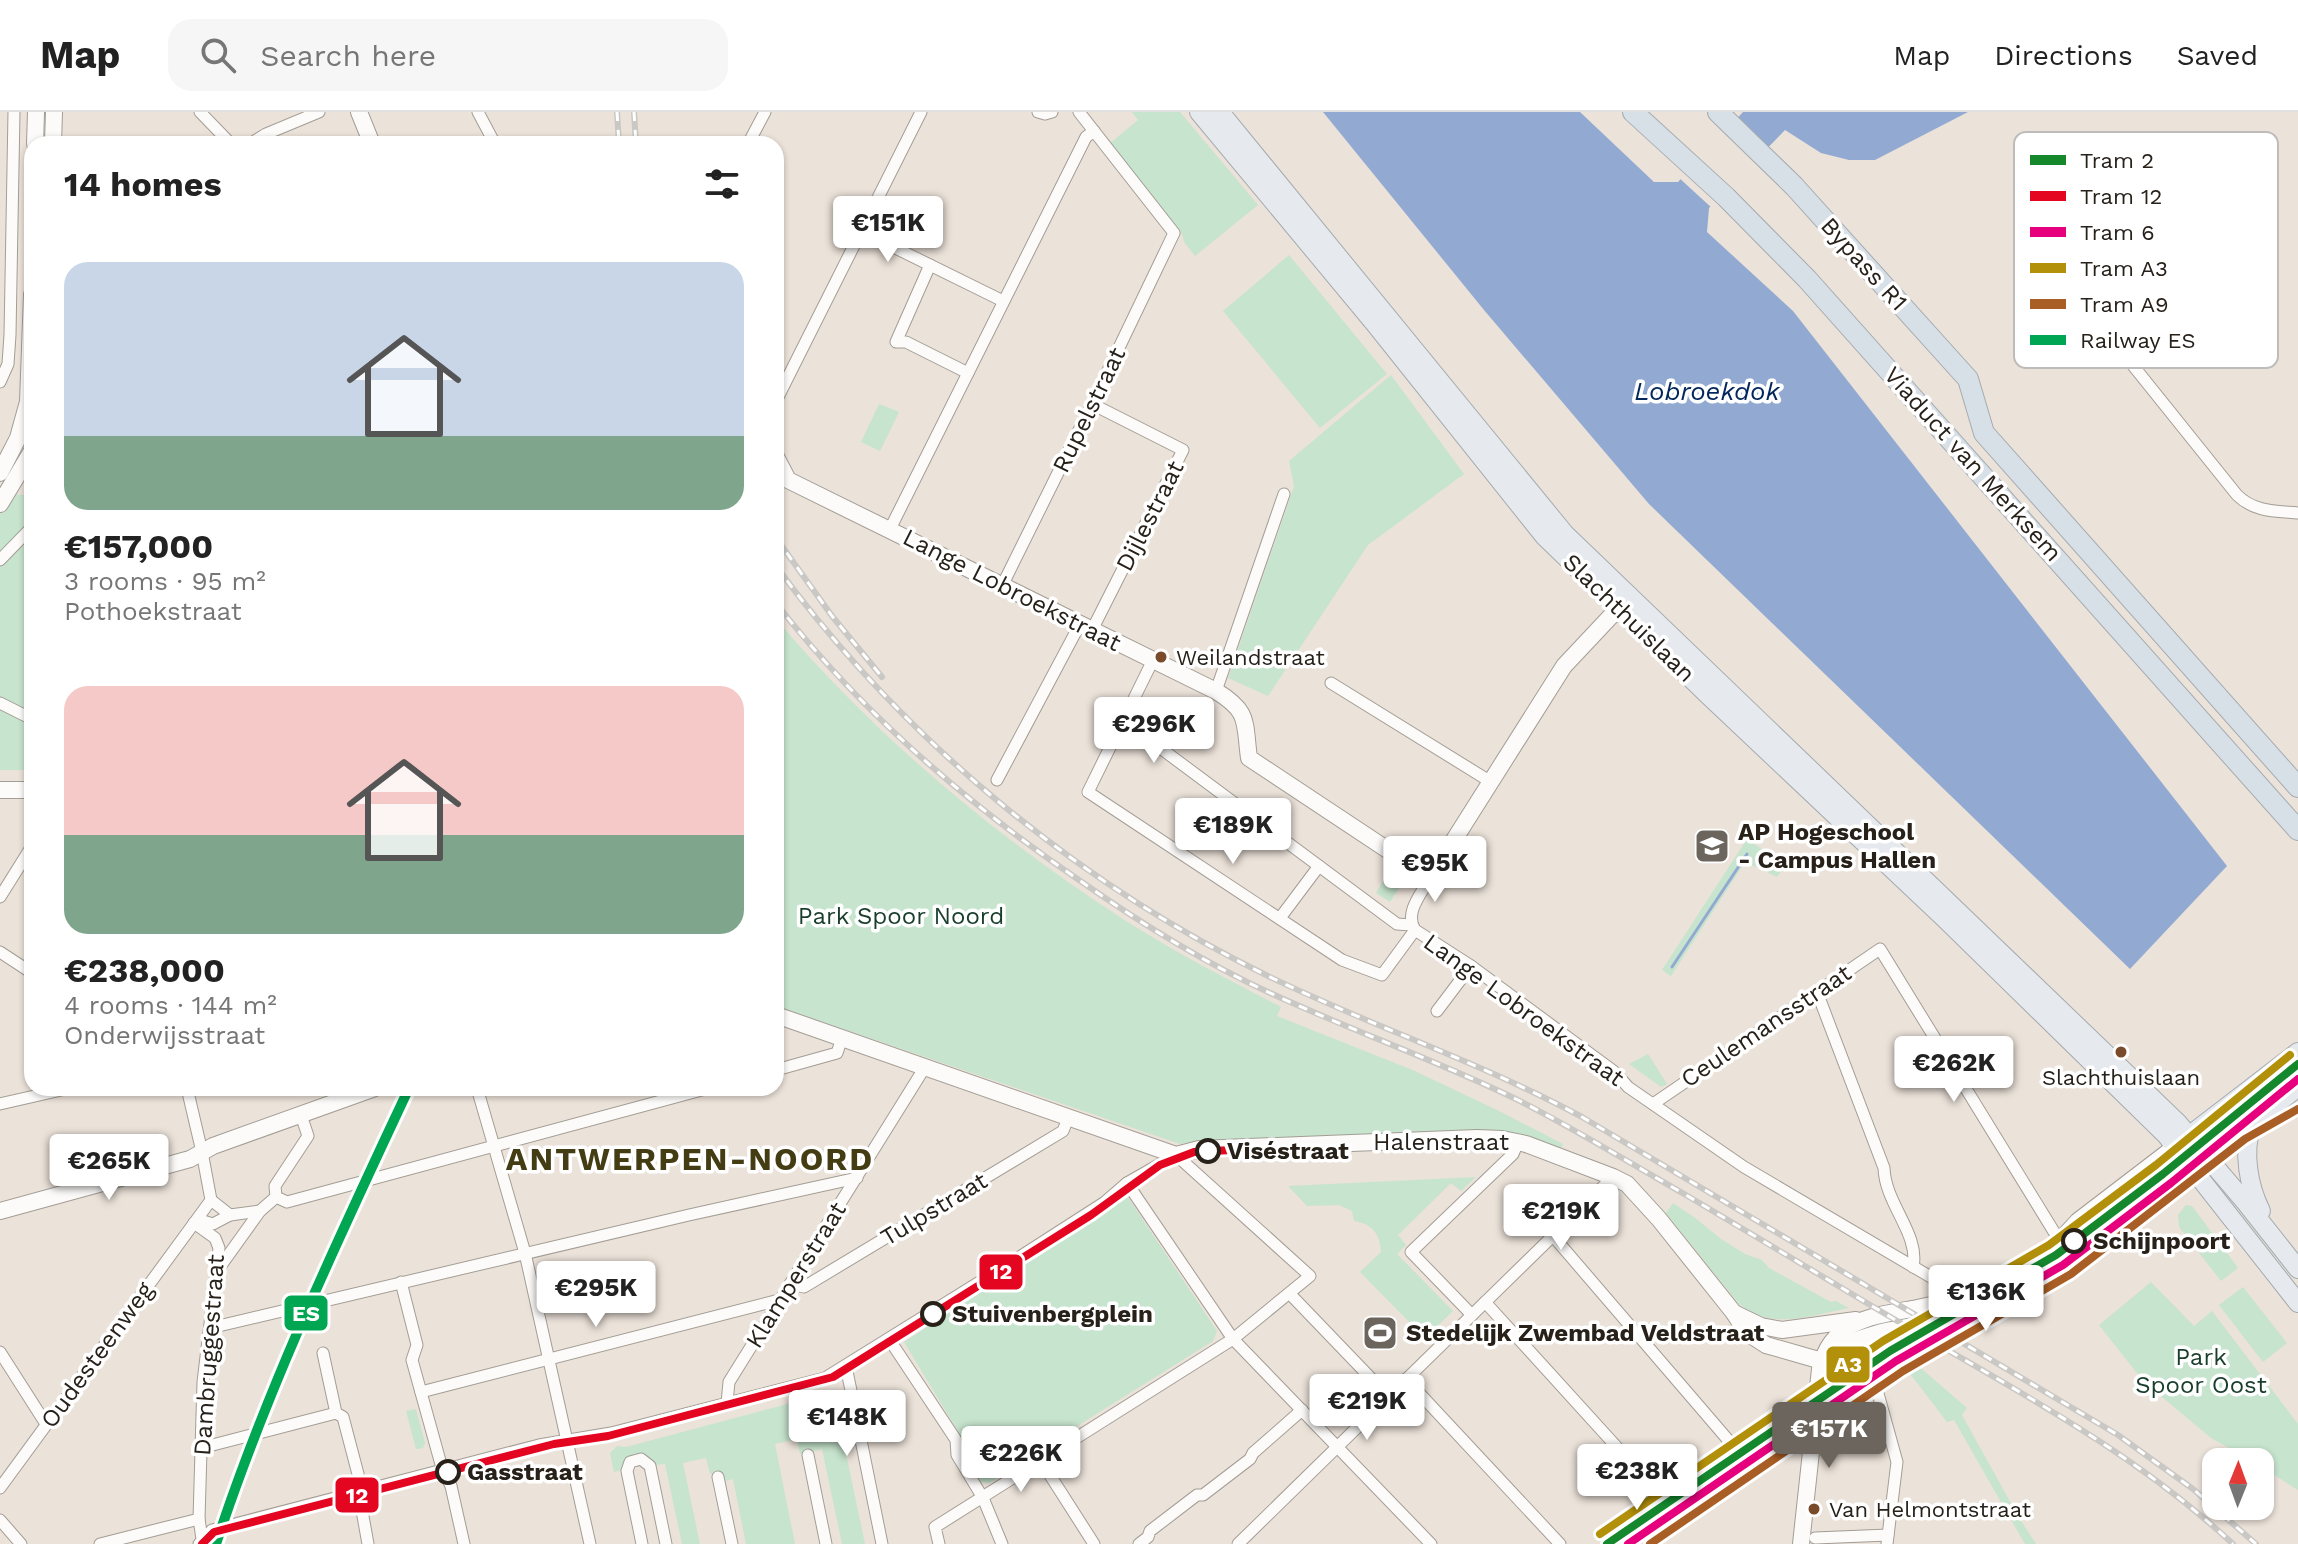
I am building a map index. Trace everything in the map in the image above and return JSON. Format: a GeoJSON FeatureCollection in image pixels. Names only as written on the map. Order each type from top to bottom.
{"type":"FeatureCollection","features":[{"type":"Feature","properties":{"kind":"highway","name":"Viaduct van Merksem"},"geometry":{"type":"LineString","coordinates":[[1633,112],[1726,197],[1807,279],[2298,830]]}},
{"type":"Feature","properties":{"kind":"highway","name":"Bypass R1"},"geometry":{"type":"LineString","coordinates":[[1718,112],[1794,186],[1968,379],[1984,433]]}},
{"type":"Feature","properties":{"kind":"highway","name":"Viaduct van Merksem"},"geometry":{"type":"LineString","coordinates":[[1984,433],[2298,787]]}},
{"type":"Feature","properties":{"kind":"main road","name":"Slachthuislaan"},"geometry":{"type":"LineString","coordinates":[[1199,112],[1375,324],[1544,536],[1624,602],[2183,1141]]}},
{"type":"Feature","properties":{"kind":"main road","name":"Slachthuislaan"},"geometry":{"type":"LineString","coordinates":[[1220,112],[1624,602]]}},
{"type":"Feature","properties":{"kind":"main road"},"geometry":{"type":"LineString","coordinates":[[2183,1141],[2298,1052]]}},
{"type":"Feature","properties":{"kind":"main road"},"geometry":{"type":"LineString","coordinates":[[2194,1170],[2298,1087]]}},
{"type":"Feature","properties":{"kind":"main road"},"geometry":{"type":"LineString","coordinates":[[2252,1125],[2248,1139],[2251,1187],[2273,1236]]}},
{"type":"Feature","properties":{"kind":"main road"},"geometry":{"type":"LineString","coordinates":[[2183,1141],[2209,1158],[2298,1269]]}},
{"type":"Feature","properties":{"kind":"main road"},"geometry":{"type":"LineString","coordinates":[[2183,1141],[2194,1170],[2298,1303]]}},
{"type":"Feature","properties":{"kind":"street"},"geometry":{"type":"LineString","coordinates":[[0,382],[8,364],[9,350],[14,112]]}},
{"type":"Feature","properties":{"kind":"street"},"geometry":{"type":"LineString","coordinates":[[35,136],[36,112]]}},
{"type":"Feature","properties":{"kind":"street"},"geometry":{"type":"LineString","coordinates":[[53,136],[54,112]]}},
{"type":"Feature","properties":{"kind":"street"},"geometry":{"type":"LineString","coordinates":[[200,112],[223,136]]}},
{"type":"Feature","properties":{"kind":"street"},"geometry":{"type":"LineString","coordinates":[[263,136],[319,112]]}},
{"type":"Feature","properties":{"kind":"street"},"geometry":{"type":"LineString","coordinates":[[359,112],[369,136]]}},
{"type":"Feature","properties":{"kind":"street"},"geometry":{"type":"LineString","coordinates":[[478,112],[491,136]]}},
{"type":"Feature","properties":{"kind":"street"},"geometry":{"type":"LineString","coordinates":[[752,136],[765,112]]}},
{"type":"Feature","properties":{"kind":"street"},"geometry":{"type":"LineString","coordinates":[[784,385],[921,112]]}},
{"type":"Feature","properties":{"kind":"street"},"geometry":{"type":"LineString","coordinates":[[1038,112],[1052,112]]}},
{"type":"Feature","properties":{"kind":"street"},"geometry":{"type":"LineString","coordinates":[[890,529],[1086,137],[1094,131],[1079,112]]}},
{"type":"Feature","properties":{"kind":"street","name":"Rupelstraat"},"geometry":{"type":"LineString","coordinates":[[1002,586],[1174,233],[1094,131]]}},
{"type":"Feature","properties":{"kind":"street"},"geometry":{"type":"LineString","coordinates":[[861,231],[1003,301]]}},
{"type":"Feature","properties":{"kind":"street"},"geometry":{"type":"LineString","coordinates":[[930,265],[896,342],[906,342],[968,373]]}},
{"type":"Feature","properties":{"kind":"street"},"geometry":{"type":"LineString","coordinates":[[2135,368],[2249,506],[2298,513]]}},
{"type":"Feature","properties":{"kind":"street","name":"Dijlestraat"},"geometry":{"type":"LineString","coordinates":[[1086,627],[1183,450],[1092,404]]}},
{"type":"Feature","properties":{"kind":"street"},"geometry":{"type":"LineString","coordinates":[[0,473],[18,438],[24,418]]}},
{"type":"Feature","properties":{"kind":"street"},"geometry":{"type":"LineString","coordinates":[[0,504],[24,464]]}},
{"type":"Feature","properties":{"kind":"street","name":"Lange Lobroekstraat"},"geometry":{"type":"LineString","coordinates":[[784,472],[788,480],[1235,703],[1243,715],[1249,758],[1430,878],[1410,915],[1413,928],[1471,966],[1616,1073],[1628,1087],[1744,1167],[1946,1286],[1960,1288],[1980,1284],[2024,1264],[2042,1261]]}},
{"type":"Feature","properties":{"kind":"street"},"geometry":{"type":"LineString","coordinates":[[1216,691],[1284,494]]}},
{"type":"Feature","properties":{"kind":"street"},"geometry":{"type":"LineString","coordinates":[[0,560],[24,535]]}},
{"type":"Feature","properties":{"kind":"street"},"geometry":{"type":"LineString","coordinates":[[1430,878],[1564,666],[1624,602]]}},
{"type":"Feature","properties":{"kind":"street"},"geometry":{"type":"LineString","coordinates":[[997,780],[1086,627]]}},
{"type":"Feature","properties":{"kind":"street"},"geometry":{"type":"LineString","coordinates":[[1124,721],[1397,924],[1413,928],[1382,975],[1342,960],[1088,792],[1153,660]]}},
{"type":"Feature","properties":{"kind":"street"},"geometry":{"type":"LineString","coordinates":[[1331,683],[1491,782]]}},
{"type":"Feature","properties":{"kind":"street"},"geometry":{"type":"LineString","coordinates":[[0,703],[24,715]]}},
{"type":"Feature","properties":{"kind":"street"},"geometry":{"type":"LineString","coordinates":[[0,790],[24,790]]}},
{"type":"Feature","properties":{"kind":"street"},"geometry":{"type":"LineString","coordinates":[[0,897],[24,859]]}},
{"type":"Feature","properties":{"kind":"street"},"geometry":{"type":"LineString","coordinates":[[1280,918],[1319,866]]}},
{"type":"Feature","properties":{"kind":"street","name":"Ceulemansstraat"},"geometry":{"type":"LineString","coordinates":[[1653,1104],[1880,949],[2059,1240]]}},
{"type":"Feature","properties":{"kind":"street"},"geometry":{"type":"LineString","coordinates":[[0,952],[24,968]]}},
{"type":"Feature","properties":{"kind":"street"},"geometry":{"type":"LineString","coordinates":[[1437,1011],[1471,966]]}},
{"type":"Feature","properties":{"kind":"street"},"geometry":{"type":"LineString","coordinates":[[1817,992],[1884,1168],[1884,1178],[1901,1221],[1906,1226],[1916,1255],[1913,1267]]}},
{"type":"Feature","properties":{"kind":"street"},"geometry":{"type":"LineString","coordinates":[[784,1018],[1176,1155],[1310,1276],[1233,1339],[935,1527],[939,1544]]}},
{"type":"Feature","properties":{"kind":"street"},"geometry":{"type":"LineString","coordinates":[[784,1068],[837,1053],[842,1038]]}},
{"type":"Feature","properties":{"kind":"street","name":"Klamperstraat"},"geometry":{"type":"LineString","coordinates":[[727,1403],[729,1382],[925,1067]]}},
{"type":"Feature","properties":{"kind":"street"},"geometry":{"type":"LineString","coordinates":[[0,1104],[35,1096]]}},
{"type":"Feature","properties":{"kind":"street"},"geometry":{"type":"LineString","coordinates":[[189,1096],[211,1200],[230,1215]]}},
{"type":"Feature","properties":{"kind":"street"},"geometry":{"type":"LineString","coordinates":[[0,1211],[190,1159],[213,1146],[345,1096]]}},
{"type":"Feature","properties":{"kind":"street"},"geometry":{"type":"LineString","coordinates":[[479,1096],[525,1253],[590,1544]]}},
{"type":"Feature","properties":{"kind":"street"},"geometry":{"type":"LineString","coordinates":[[276,1197],[287,1202],[680,1096]]}},
{"type":"Feature","properties":{"kind":"street"},"geometry":{"type":"LineString","coordinates":[[276,1197],[275,1186],[308,1136],[301,1115]]}},
{"type":"Feature","properties":{"kind":"street","name":"Tulpstraat"},"geometry":{"type":"LineString","coordinates":[[790,1284],[804,1287],[1063,1131],[1068,1118]]}},
{"type":"Feature","properties":{"kind":"street","name":"Halenstraat"},"geometry":{"type":"LineString","coordinates":[[1176,1155],[1199,1149],[1385,1141],[1485,1138],[1518,1142],[1627,1184],[1639,1194],[1734,1313],[1742,1328],[1758,1341],[1822,1361]]}},
{"type":"Feature","properties":{"kind":"street","name":"Halenstraat"},"geometry":{"type":"LineString","coordinates":[[1734,1313],[1761,1326],[1782,1330],[1864,1318],[2004,1287],[2030,1273],[2078,1221],[2183,1141]]}},
{"type":"Feature","properties":{"kind":"street"},"geometry":{"type":"LineString","coordinates":[[1472,1315],[1411,1252],[1513,1154],[1518,1142]]}},
{"type":"Feature","properties":{"kind":"street"},"geometry":{"type":"LineString","coordinates":[[200,1542],[212,1530],[539,1445],[611,1433],[825,1378],[1105,1202],[1127,1183],[1176,1155]]}},
{"type":"Feature","properties":{"kind":"street"},"geometry":{"type":"LineString","coordinates":[[1822,1361],[1838,1349],[1861,1339],[2007,1307],[2033,1292],[2194,1170]]}},
{"type":"Feature","properties":{"kind":"street"},"geometry":{"type":"LineString","coordinates":[[1238,1544],[1613,1177]]}},
{"type":"Feature","properties":{"kind":"street"},"geometry":{"type":"LineString","coordinates":[[210,1328],[857,1178]]}},
{"type":"Feature","properties":{"kind":"street"},"geometry":{"type":"LineString","coordinates":[[1127,1183],[1233,1339],[1431,1544]]}},
{"type":"Feature","properties":{"kind":"street"},"geometry":{"type":"LineString","coordinates":[[217,1271],[260,1211],[276,1197]]}},
{"type":"Feature","properties":{"kind":"street","name":"Dambruggestraat"},"geometry":{"type":"LineString","coordinates":[[194,1223],[211,1200]]}},
{"type":"Feature","properties":{"kind":"street","name":"Dambruggestraat"},"geometry":{"type":"LineString","coordinates":[[194,1223],[203,1221],[213,1224],[230,1215],[260,1211]]}},
{"type":"Feature","properties":{"kind":"street","name":"Dambruggestraat"},"geometry":{"type":"LineString","coordinates":[[194,1223],[218,1243],[203,1382],[200,1542]]}},
{"type":"Feature","properties":{"kind":"street","name":"Oudesteenweg"},"geometry":{"type":"LineString","coordinates":[[0,1488],[194,1223]]}},
{"type":"Feature","properties":{"kind":"street"},"geometry":{"type":"LineString","coordinates":[[1553,1236],[1741,1455]]}},
{"type":"Feature","properties":{"kind":"street"},"geometry":{"type":"LineString","coordinates":[[401,1282],[417,1345],[412,1360],[443,1470],[451,1486],[464,1544]]}},
{"type":"Feature","properties":{"kind":"street"},"geometry":{"type":"LineString","coordinates":[[1290,1294],[1388,1396]]}},
{"type":"Feature","properties":{"kind":"street"},"geometry":{"type":"LineString","coordinates":[[421,1392],[779,1300]]}},
{"type":"Feature","properties":{"kind":"street"},"geometry":{"type":"LineString","coordinates":[[1485,1302],[1674,1510]]}},
{"type":"Feature","properties":{"kind":"street"},"geometry":{"type":"LineString","coordinates":[[1618,1544],[1674,1510],[1799,1406],[1817,1395],[1869,1361],[1897,1462],[1888,1539],[1808,1541],[1817,1395],[1822,1361],[1837,1336],[1864,1318]]}},
{"type":"Feature","properties":{"kind":"street"},"geometry":{"type":"LineString","coordinates":[[889,1339],[956,1440],[957,1455],[983,1498],[1002,1544]]}},
{"type":"Feature","properties":{"kind":"street"},"geometry":{"type":"LineString","coordinates":[[0,1352],[46,1424]]}},
{"type":"Feature","properties":{"kind":"street"},"geometry":{"type":"LineString","coordinates":[[323,1353],[336,1413]]}},
{"type":"Feature","properties":{"kind":"street"},"geometry":{"type":"LineString","coordinates":[[846,1366],[882,1544]]}},
{"type":"Feature","properties":{"kind":"street"},"geometry":{"type":"LineString","coordinates":[[1406,1379],[1560,1544]]}},
{"type":"Feature","properties":{"kind":"street"},"geometry":{"type":"LineString","coordinates":[[1139,1544],[1150,1531],[1197,1495],[1203,1495],[1250,1459],[1302,1410]]}},
{"type":"Feature","properties":{"kind":"street"},"geometry":{"type":"LineString","coordinates":[[201,1448],[336,1413],[343,1417],[358,1474],[368,1544]]}},
{"type":"Feature","properties":{"kind":"street"},"geometry":{"type":"LineString","coordinates":[[808,1455],[826,1544]]}},
{"type":"Feature","properties":{"kind":"street"},"geometry":{"type":"LineString","coordinates":[[642,1544],[627,1471],[630,1462],[641,1459],[650,1466],[666,1544]]}},
{"type":"Feature","properties":{"kind":"street"},"geometry":{"type":"LineString","coordinates":[[1041,1461],[1094,1544]]}},
{"type":"Feature","properties":{"kind":"street"},"geometry":{"type":"LineString","coordinates":[[718,1477],[732,1544]]}},
{"type":"Feature","properties":{"kind":"street"},"geometry":{"type":"LineString","coordinates":[[100,1544],[199,1519]]}},
{"type":"Feature","properties":{"kind":"street"},"geometry":{"type":"LineString","coordinates":[[0,1520],[21,1544]]}},
{"type":"Feature","properties":{"kind":"green space"},"geometry":{"type":"Polygon","coordinates":[[[1132,112],[1180,112],[1258,205],[1195,256],[1182,234],[1109,144],[1138,120],[1132,112]]]}},
{"type":"Feature","properties":{"kind":"green space"},"geometry":{"type":"Polygon","coordinates":[[[1289,255],[1387,374],[1320,428],[1223,311],[1289,255]]]}},
{"type":"Feature","properties":{"kind":"green space"},"geometry":{"type":"Polygon","coordinates":[[[1391,375],[1464,474],[1368,545],[1268,696],[1228,678],[1294,486],[1289,461],[1391,375]]]}},
{"type":"Feature","properties":{"kind":"green space"},"geometry":{"type":"Polygon","coordinates":[[[879,404],[899,412],[880,451],[861,442],[879,404]]]}},
{"type":"Feature","properties":{"kind":"green space"},"geometry":{"type":"Polygon","coordinates":[[[0,489],[24,495],[24,770],[0,770],[0,489]]]}},
{"type":"Feature","properties":{"kind":"green space","name":"Park Spoor Noord"},"geometry":{"type":"Polygon","coordinates":[[[784,628],[855,704],[940,783],[1031,855],[1126,921],[1281,1007],[1277,1016],[1415,1071],[1563,1144],[1561,1149],[1527,1135],[1484,1130],[1180,1144],[784,1009],[784,628]]]}},
{"type":"Feature","properties":{"kind":"green space"},"geometry":{"type":"Polygon","coordinates":[[[1747,839],[1786,865],[1777,877],[1745,862],[1671,976],[1662,970],[1747,839]]]}},
{"type":"Feature","properties":{"kind":"green space"},"geometry":{"type":"Polygon","coordinates":[[[1388,873],[1403,882],[1390,902],[1376,893],[1388,873]]]}},
{"type":"Feature","properties":{"kind":"green space"},"geometry":{"type":"Polygon","coordinates":[[[1648,1054],[1667,1084],[1661,1087],[1629,1064],[1648,1054]]]}},
{"type":"Feature","properties":{"kind":"green space"},"geometry":{"type":"Polygon","coordinates":[[[1476,1177],[1461,1191],[1451,1183],[1398,1235],[1406,1245],[1397,1254],[1453,1311],[1425,1338],[1360,1272],[1381,1252],[1374,1231],[1354,1221],[1352,1211],[1339,1205],[1307,1206],[1288,1186],[1476,1177]]]}},
{"type":"Feature","properties":{"kind":"green space","name":"Stuivenbergplein"},"geometry":{"type":"Polygon","coordinates":[[[1127,1196],[1217,1331],[1213,1341],[1039,1450],[1036,1456],[1028,1456],[990,1483],[980,1482],[962,1455],[965,1443],[904,1342],[1127,1196]]]}},
{"type":"Feature","properties":{"kind":"green space"},"geometry":{"type":"Polygon","coordinates":[[[1673,1203],[1745,1254],[1762,1260],[1769,1268],[1831,1302],[1836,1301],[1849,1308],[1792,1319],[1764,1317],[1750,1312],[1738,1303],[1666,1213],[1673,1203]]]}},
{"type":"Feature","properties":{"kind":"green space"},"geometry":{"type":"Polygon","coordinates":[[[2186,1205],[2192,1206],[2238,1268],[2221,1281],[2179,1227],[2178,1215],[2186,1205]]]}},
{"type":"Feature","properties":{"kind":"green space","name":"Park Spoor Oost"},"geometry":{"type":"Polygon","coordinates":[[[2151,1282],[2194,1326],[2212,1311],[2298,1424],[2298,1490],[2274,1475],[2274,1448],[2229,1448],[2211,1438],[2144,1382],[2099,1325],[2151,1282]]]}},
{"type":"Feature","properties":{"kind":"green space"},"geometry":{"type":"Polygon","coordinates":[[[2243,1287],[2287,1343],[2263,1362],[2219,1305],[2243,1287]]]}},
{"type":"Feature","properties":{"kind":"green space"},"geometry":{"type":"Polygon","coordinates":[[[1908,1357],[1967,1408],[1962,1415],[2036,1544],[2025,1544],[1954,1420],[1947,1422],[1898,1358],[1908,1357]]]}},
{"type":"Feature","properties":{"kind":"green space"},"geometry":{"type":"Polygon","coordinates":[[[833,1392],[865,1544],[842,1544],[822,1449],[800,1454],[797,1439],[775,1444],[795,1544],[746,1544],[733,1479],[725,1481],[722,1472],[710,1474],[706,1458],[683,1463],[700,1544],[682,1544],[665,1464],[656,1465],[647,1456],[637,1455],[628,1459],[621,1470],[614,1472],[610,1453],[617,1446],[626,1447],[833,1392]]]}},
{"type":"Feature","properties":{"kind":"green space"},"geometry":{"type":"Polygon","coordinates":[[[416,1409],[425,1443],[423,1448],[416,1449],[406,1411],[416,1409]]]}},
{"type":"Feature","properties":{"kind":"water","name":"Lobroekdok"},"geometry":{"type":"Polygon","coordinates":[[[1323,112],[1580,112],[1654,182],[1678,182],[1743,112],[1968,112],[1875,160],[1849,160],[1821,153],[1785,130],[1709,208],[1707,232],[1793,311],[2227,866],[2130,969],[1649,504],[1484,310],[1323,112]]]}},
{"type":"Feature","properties":{"kind":"pier"},"geometry":{"type":"Polygon","coordinates":[[[1723,127],[1760,161],[1713,209],[1677,176],[1723,127]]]}},
{"type":"Feature","properties":{"kind":"waterway"},"geometry":{"type":"LineString","coordinates":[[1672,967],[1747,854]]}},
{"type":"Feature","properties":{"kind":"tram line","name":"A3"},"geometry":{"type":"LineString","coordinates":[[1600,1534],[1883,1341],[2049,1245],[2156,1165],[2290,1055]]}},
{"type":"Feature","properties":{"kind":"tram line","name":"2"},"geometry":{"type":"LineString","coordinates":[[1607,1544],[1890,1351],[2056,1255],[2163,1174],[2298,1064]]}},
{"type":"Feature","properties":{"kind":"tram line","name":"6"},"geometry":{"type":"LineString","coordinates":[[1628,1544],[1896,1361],[2063,1265],[2171,1183],[2298,1079]]}},
{"type":"Feature","properties":{"kind":"tram line","name":"A9"},"geometry":{"type":"LineString","coordinates":[[1650,1544],[1903,1371],[2071,1274],[2245,1139],[2298,1109]]}},
{"type":"Feature","properties":{"kind":"tram line","name":"12"},"geometry":{"type":"LineString","coordinates":[[202,1544],[214,1532],[554,1444],[608,1436],[833,1377],[1091,1215],[1160,1165],[1194,1152],[1250,1149]]}},
{"type":"Feature","properties":{"kind":"tram line"},"geometry":{"type":"LineString","coordinates":[[2099,1220],[2118,1212]]}},
{"type":"Feature","properties":{"kind":"railway"},"geometry":{"type":"LineString","coordinates":[[617,112],[618,136]]}},
{"type":"Feature","properties":{"kind":"railway"},"geometry":{"type":"LineString","coordinates":[[634,112],[636,136]]}},
{"type":"Feature","properties":{"kind":"railway"},"geometry":{"type":"LineString","coordinates":[[784,549],[832,616],[882,677]]}},
{"type":"Feature","properties":{"kind":"railway"},"geometry":{"type":"LineString","coordinates":[[784,576],[879,690],[937,747],[997,801],[1061,851],[1128,897],[1268,976],[1504,1079],[1582,1117],[2118,1435],[2193,1489],[2256,1544]]}},
{"type":"Feature","properties":{"kind":"railway"},"geometry":{"type":"LineString","coordinates":[[784,613],[843,681],[917,753],[996,819],[1124,911],[1243,980],[1487,1085],[1581,1134],[2064,1419],[2152,1477],[2233,1544]]}},
{"type":"Feature","properties":{"kind":"rail line","name":"ES"},"geometry":{"type":"LineString","coordinates":[[216,1544],[281,1370],[405,1096]]}},
{"type":"Feature","properties":{"kind":"place","name":"Weilandstraat"},"geometry":{"type":"Point","coordinates":[1161,657]}},
{"type":"Feature","properties":{"kind":"place","name":"AP Hogeschool - Campus Hallen"},"geometry":{"type":"Point","coordinates":[1712,846]}},
{"type":"Feature","properties":{"kind":"place","name":"Slachthuislaan"},"geometry":{"type":"Point","coordinates":[2121,1052]}},
{"type":"Feature","properties":{"kind":"place","name":"Viséstraat"},"geometry":{"type":"Point","coordinates":[1208,1151]}},
{"type":"Feature","properties":{"kind":"place","name":"Schijnpoort"},"geometry":{"type":"Point","coordinates":[2074,1241]}},
{"type":"Feature","properties":{"kind":"place","name":"Stuivenbergplein"},"geometry":{"type":"Point","coordinates":[933,1314]}},
{"type":"Feature","properties":{"kind":"place","name":"Stedelijk Zwembad Veldstraat"},"geometry":{"type":"Point","coordinates":[1380,1333]}},
{"type":"Feature","properties":{"kind":"place","name":"Gasstraat"},"geometry":{"type":"Point","coordinates":[448,1472]}},
{"type":"Feature","properties":{"kind":"place","name":"Van Helmontstraat"},"geometry":{"type":"Point","coordinates":[1814,1509]}},
{"type":"Feature","properties":{"kind":"district","name":"ANTWERPEN-NOORD"},"geometry":{"type":"Point","coordinates":[690,1159]}}]}
